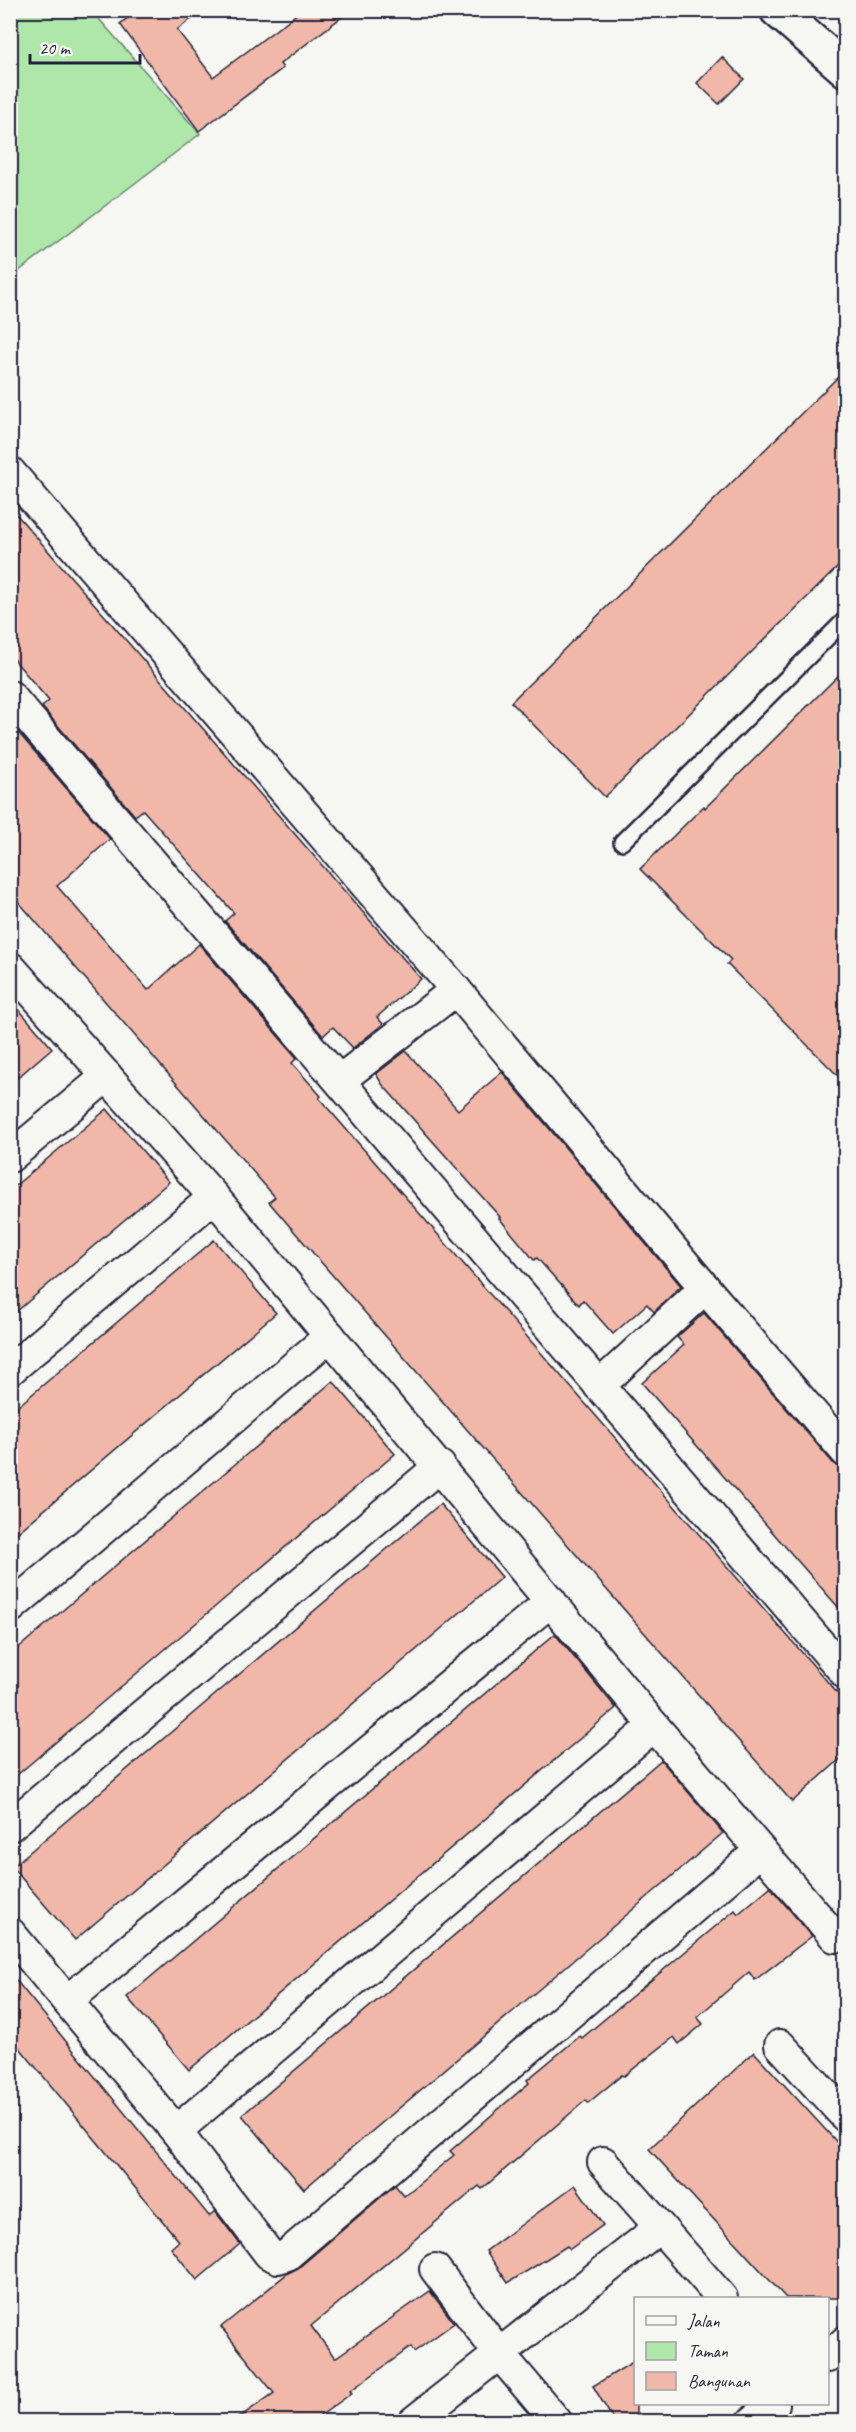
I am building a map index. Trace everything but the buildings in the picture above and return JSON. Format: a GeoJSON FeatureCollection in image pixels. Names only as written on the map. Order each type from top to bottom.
{"type":"FeatureCollection","features":[{"type":"Feature","properties":{"kind":"main road"},"geometry":{"type":"LineString","coordinates":[[777,10],[846,70]]}},
{"type":"Feature","properties":{"kind":"street"},"geometry":{"type":"LineString","coordinates":[[10,472],[456,990],[705,1288],[846,1452]]}},
{"type":"Feature","properties":{"kind":"street"},"geometry":{"type":"LineString","coordinates":[[10,696],[846,1674]]}},
{"type":"Feature","properties":{"kind":"street"},"geometry":{"type":"LineString","coordinates":[[10,967],[214,1197],[654,1726],[835,1937]]}},
{"type":"Feature","properties":{"kind":"street"},"geometry":{"type":"LineString","coordinates":[[340,1080],[456,990]]}},
{"type":"Feature","properties":{"kind":"street"},"geometry":{"type":"LineString","coordinates":[[10,1157],[107,1077]]}},
{"type":"Feature","properties":{"kind":"street"},"geometry":{"type":"LineString","coordinates":[[10,1370],[214,1197]]}},
{"type":"Feature","properties":{"kind":"street"},"geometry":{"type":"LineString","coordinates":[[599,1386],[705,1288]]}},
{"type":"Feature","properties":{"kind":"street"},"geometry":{"type":"LineString","coordinates":[[10,1608],[330,1336]]}},
{"type":"Feature","properties":{"kind":"street"},"geometry":{"type":"LineString","coordinates":[[10,1826],[440,1466]]}},
{"type":"Feature","properties":{"kind":"street"},"geometry":{"type":"LineString","coordinates":[[68,2000],[551,1601]]}},
{"type":"Feature","properties":{"kind":"street"},"geometry":{"type":"LineString","coordinates":[[176,2131],[654,1726]]}},
{"type":"Feature","properties":{"kind":"street"},"geometry":{"type":"LineString","coordinates":[[10,1933],[176,2131],[269,2254],[278,2258],[287,2255],[760,1851]]}},
{"type":"Feature","properties":{"kind":"street"},"geometry":{"type":"LineString","coordinates":[[780,2045],[846,2116]]}},
{"type":"Feature","properties":{"kind":"street"},"geometry":{"type":"LineString","coordinates":[[603,2162],[721,2297]]}},
{"type":"Feature","properties":{"kind":"street"},"geometry":{"type":"LineString","coordinates":[[413,2421],[660,2227]]}},
{"type":"Feature","properties":{"kind":"street"},"geometry":{"type":"LineString","coordinates":[[435,2269],[498,2352],[557,2421]]}},
{"type":"Feature","properties":{"kind":"street"},"geometry":{"type":"LineString","coordinates":[[829,2356],[846,2341]]}},
{"type":"Feature","properties":{"kind":"street"},"geometry":{"type":"LineString","coordinates":[[752,2421],[772,2405]]}},
{"type":"Feature","properties":{"kind":"lane"},"geometry":{"type":"LineString","coordinates":[[622,842],[846,619]]}},
{"type":"Feature","properties":{"kind":"green space"},"geometry":{"type":"Polygon","coordinates":[[[11,10],[92,11],[200,134],[11,277],[11,10]]]}}]}
